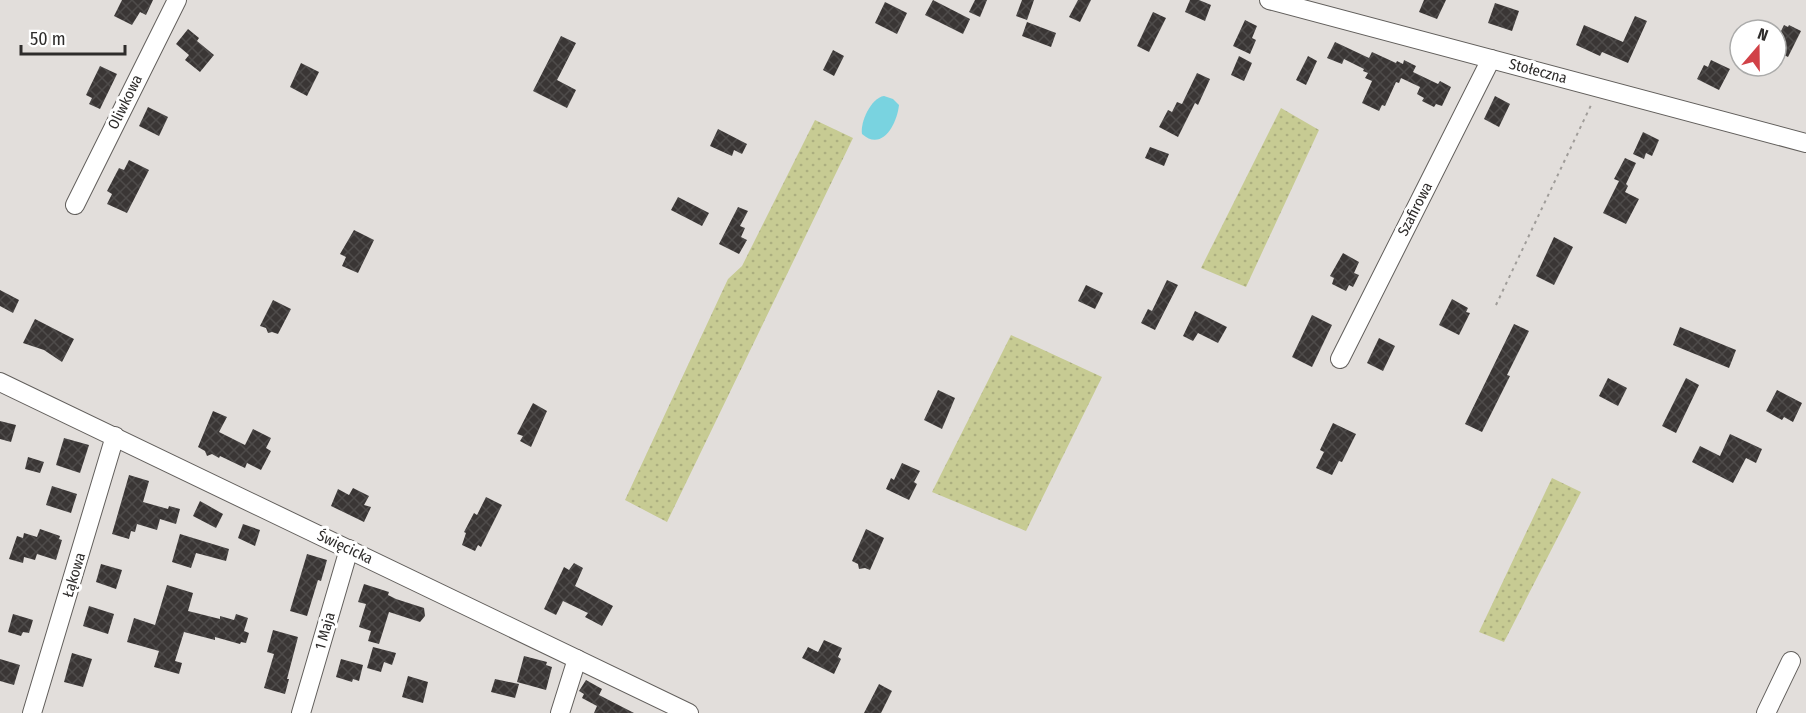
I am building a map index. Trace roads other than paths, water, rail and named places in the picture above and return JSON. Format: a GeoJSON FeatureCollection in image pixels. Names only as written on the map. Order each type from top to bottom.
{"type":"FeatureCollection","features":[{"type":"Feature","properties":{"kind":"street","name":"Oliwkowa"},"geometry":{"type":"LineString","coordinates":[[75,205],[177,0]]}},
{"type":"Feature","properties":{"kind":"street","name":"Stołeczna"},"geometry":{"type":"LineString","coordinates":[[1269,0],[1806,143]]}},
{"type":"Feature","properties":{"kind":"street","name":"Szafirowa"},"geometry":{"type":"LineString","coordinates":[[1340,359],[1491,59]]}},
{"type":"Feature","properties":{"kind":"street","name":"Święcicka"},"geometry":{"type":"LineString","coordinates":[[0,382],[689,713]]}},
{"type":"Feature","properties":{"kind":"street","name":"Łąkowa"},"geometry":{"type":"LineString","coordinates":[[32,713],[115,436]]}},
{"type":"Feature","properties":{"kind":"street","name":"1 Maja"},"geometry":{"type":"LineString","coordinates":[[302,713],[350,549]]}},
{"type":"Feature","properties":{"kind":"street"},"geometry":{"type":"LineString","coordinates":[[560,713],[576,658]]}},
{"type":"Feature","properties":{"kind":"street"},"geometry":{"type":"LineString","coordinates":[[1766,713],[1791,662]]}},
{"type":"Feature","properties":{"kind":"water"},"geometry":{"type":"Polygon","coordinates":[[[884,96],[893,99],[899,105],[898,112],[892,127],[882,138],[869,139],[862,134],[865,117],[875,101],[884,96]]]}}]}
